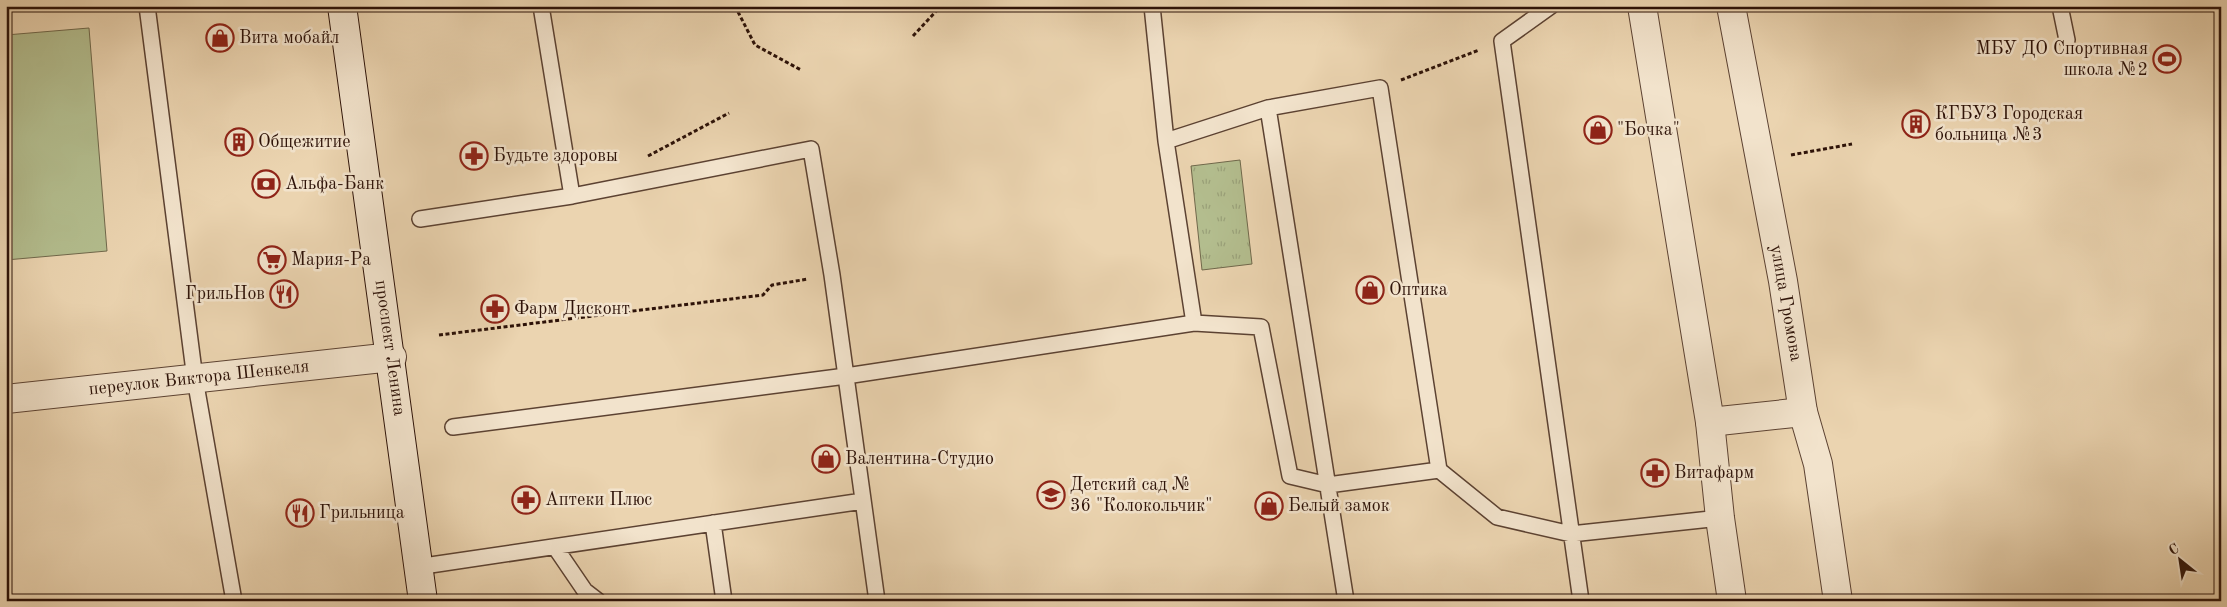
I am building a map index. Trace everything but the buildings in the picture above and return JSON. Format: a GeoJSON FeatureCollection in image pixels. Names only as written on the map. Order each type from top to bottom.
{"type":"FeatureCollection","features":[{"type":"Feature","properties":{"kind":"street","name":"проспект Ленина"},"geometry":{"type":"LineString","coordinates":[[342,6],[392,358],[417,567],[423,601]]}},
{"type":"Feature","properties":{"kind":"street"},"geometry":{"type":"LineString","coordinates":[[1642,6],[1710,422],[1720,518],[1732,601]]}},
{"type":"Feature","properties":{"kind":"street","name":"улица Громова"},"geometry":{"type":"LineString","coordinates":[[1731,6],[1783,281],[1804,412],[1818,464],[1838,601]]}},
{"type":"Feature","properties":{"kind":"street","name":"переулок Виктора Шенкеля"},"geometry":{"type":"LineString","coordinates":[[6,399],[392,358]]}},
{"type":"Feature","properties":{"kind":"street"},"geometry":{"type":"LineString","coordinates":[[1710,422],[1804,412]]}},
{"type":"Feature","properties":{"kind":"lane"},"geometry":{"type":"LineString","coordinates":[[147,6],[195,379],[234,601]]}},
{"type":"Feature","properties":{"kind":"lane"},"geometry":{"type":"LineString","coordinates":[[541,6],[572,196]]}},
{"type":"Feature","properties":{"kind":"lane"},"geometry":{"type":"LineString","coordinates":[[1152,6],[1166,141],[1194,323]]}},
{"type":"Feature","properties":{"kind":"lane"},"geometry":{"type":"LineString","coordinates":[[1551,6],[1502,41],[1581,601]]}},
{"type":"Feature","properties":{"kind":"lane"},"geometry":{"type":"LineString","coordinates":[[2060,6],[2067,40]]}},
{"type":"Feature","properties":{"kind":"lane"},"geometry":{"type":"LineString","coordinates":[[1166,141],[1268,108],[1380,88],[1439,470],[1497,517],[1571,534],[1720,518]]}},
{"type":"Feature","properties":{"kind":"lane"},"geometry":{"type":"LineString","coordinates":[[1268,108],[1346,601]]}},
{"type":"Feature","properties":{"kind":"lane"},"geometry":{"type":"LineString","coordinates":[[420,218],[572,196],[811,149],[832,275],[878,601]]}},
{"type":"Feature","properties":{"kind":"lane"},"geometry":{"type":"LineString","coordinates":[[453,427],[846,376],[1194,323],[1261,327],[1290,476],[1328,485],[1439,470]]}},
{"type":"Feature","properties":{"kind":"lane"},"geometry":{"type":"LineString","coordinates":[[417,567],[863,501]]}},
{"type":"Feature","properties":{"kind":"lane"},"geometry":{"type":"LineString","coordinates":[[713,523],[724,601]]}},
{"type":"Feature","properties":{"kind":"lane"},"geometry":{"type":"LineString","coordinates":[[555,547],[585,591],[598,601]]}},
{"type":"Feature","properties":{"kind":"path"},"geometry":{"type":"LineString","coordinates":[[735,6],[755,45],[801,70]]}},
{"type":"Feature","properties":{"kind":"path"},"geometry":{"type":"LineString","coordinates":[[912,36],[941,6]]}},
{"type":"Feature","properties":{"kind":"path"},"geometry":{"type":"LineString","coordinates":[[1380,88],[1502,41]]}},
{"type":"Feature","properties":{"kind":"path"},"geometry":{"type":"LineString","coordinates":[[626,186],[650,154],[729,113]]}},
{"type":"Feature","properties":{"kind":"path"},"geometry":{"type":"LineString","coordinates":[[1788,156],[1852,144]]}},
{"type":"Feature","properties":{"kind":"path"},"geometry":{"type":"LineString","coordinates":[[439,335],[763,296],[772,285],[832,275]]}},
{"type":"Feature","properties":{"kind":"green space"},"geometry":{"type":"Polygon","coordinates":[[[89,28],[107,251],[6,260],[6,35],[89,28]]]}},
{"type":"Feature","properties":{"kind":"green space"},"geometry":{"type":"Polygon","coordinates":[[[1240,160],[1252,264],[1202,270],[1191,166],[1240,160]]]}},
{"type":"Feature","properties":{"kind":"place","name":"Вита мобайл"},"geometry":{"type":"Point","coordinates":[220,38]}},
{"type":"Feature","properties":{"kind":"place","name":"МБУ ДО Спортивная школа №2"},"geometry":{"type":"Point","coordinates":[2167,59]}},
{"type":"Feature","properties":{"kind":"place","name":"КГБУЗ Городская больница №3"},"geometry":{"type":"Point","coordinates":[1916,124]}},
{"type":"Feature","properties":{"kind":"place","name":"\"Бочка\""},"geometry":{"type":"Point","coordinates":[1598,130]}},
{"type":"Feature","properties":{"kind":"place","name":"Общежитие"},"geometry":{"type":"Point","coordinates":[239,142]}},
{"type":"Feature","properties":{"kind":"place","name":"Будьте здоровы"},"geometry":{"type":"Point","coordinates":[474,156]}},
{"type":"Feature","properties":{"kind":"place","name":"Альфа-Банк"},"geometry":{"type":"Point","coordinates":[266,184]}},
{"type":"Feature","properties":{"kind":"place","name":"Мария-Ра"},"geometry":{"type":"Point","coordinates":[272,260]}},
{"type":"Feature","properties":{"kind":"place","name":"Оптика"},"geometry":{"type":"Point","coordinates":[1370,290]}},
{"type":"Feature","properties":{"kind":"place","name":"ГрильНов"},"geometry":{"type":"Point","coordinates":[284,294]}},
{"type":"Feature","properties":{"kind":"place","name":"Фарм Дисконт"},"geometry":{"type":"Point","coordinates":[495,309]}},
{"type":"Feature","properties":{"kind":"place","name":"Валентина-Студио"},"geometry":{"type":"Point","coordinates":[826,459]}},
{"type":"Feature","properties":{"kind":"place","name":"Витафарм"},"geometry":{"type":"Point","coordinates":[1655,473]}},
{"type":"Feature","properties":{"kind":"place","name":"Детский сад № 36 \"Колокольчик\""},"geometry":{"type":"Point","coordinates":[1051,495]}},
{"type":"Feature","properties":{"kind":"place","name":"Аптеки Плюс"},"geometry":{"type":"Point","coordinates":[526,500]}},
{"type":"Feature","properties":{"kind":"place","name":"Белый замок"},"geometry":{"type":"Point","coordinates":[1269,506]}},
{"type":"Feature","properties":{"kind":"place","name":"Грильница"},"geometry":{"type":"Point","coordinates":[300,513]}}]}
